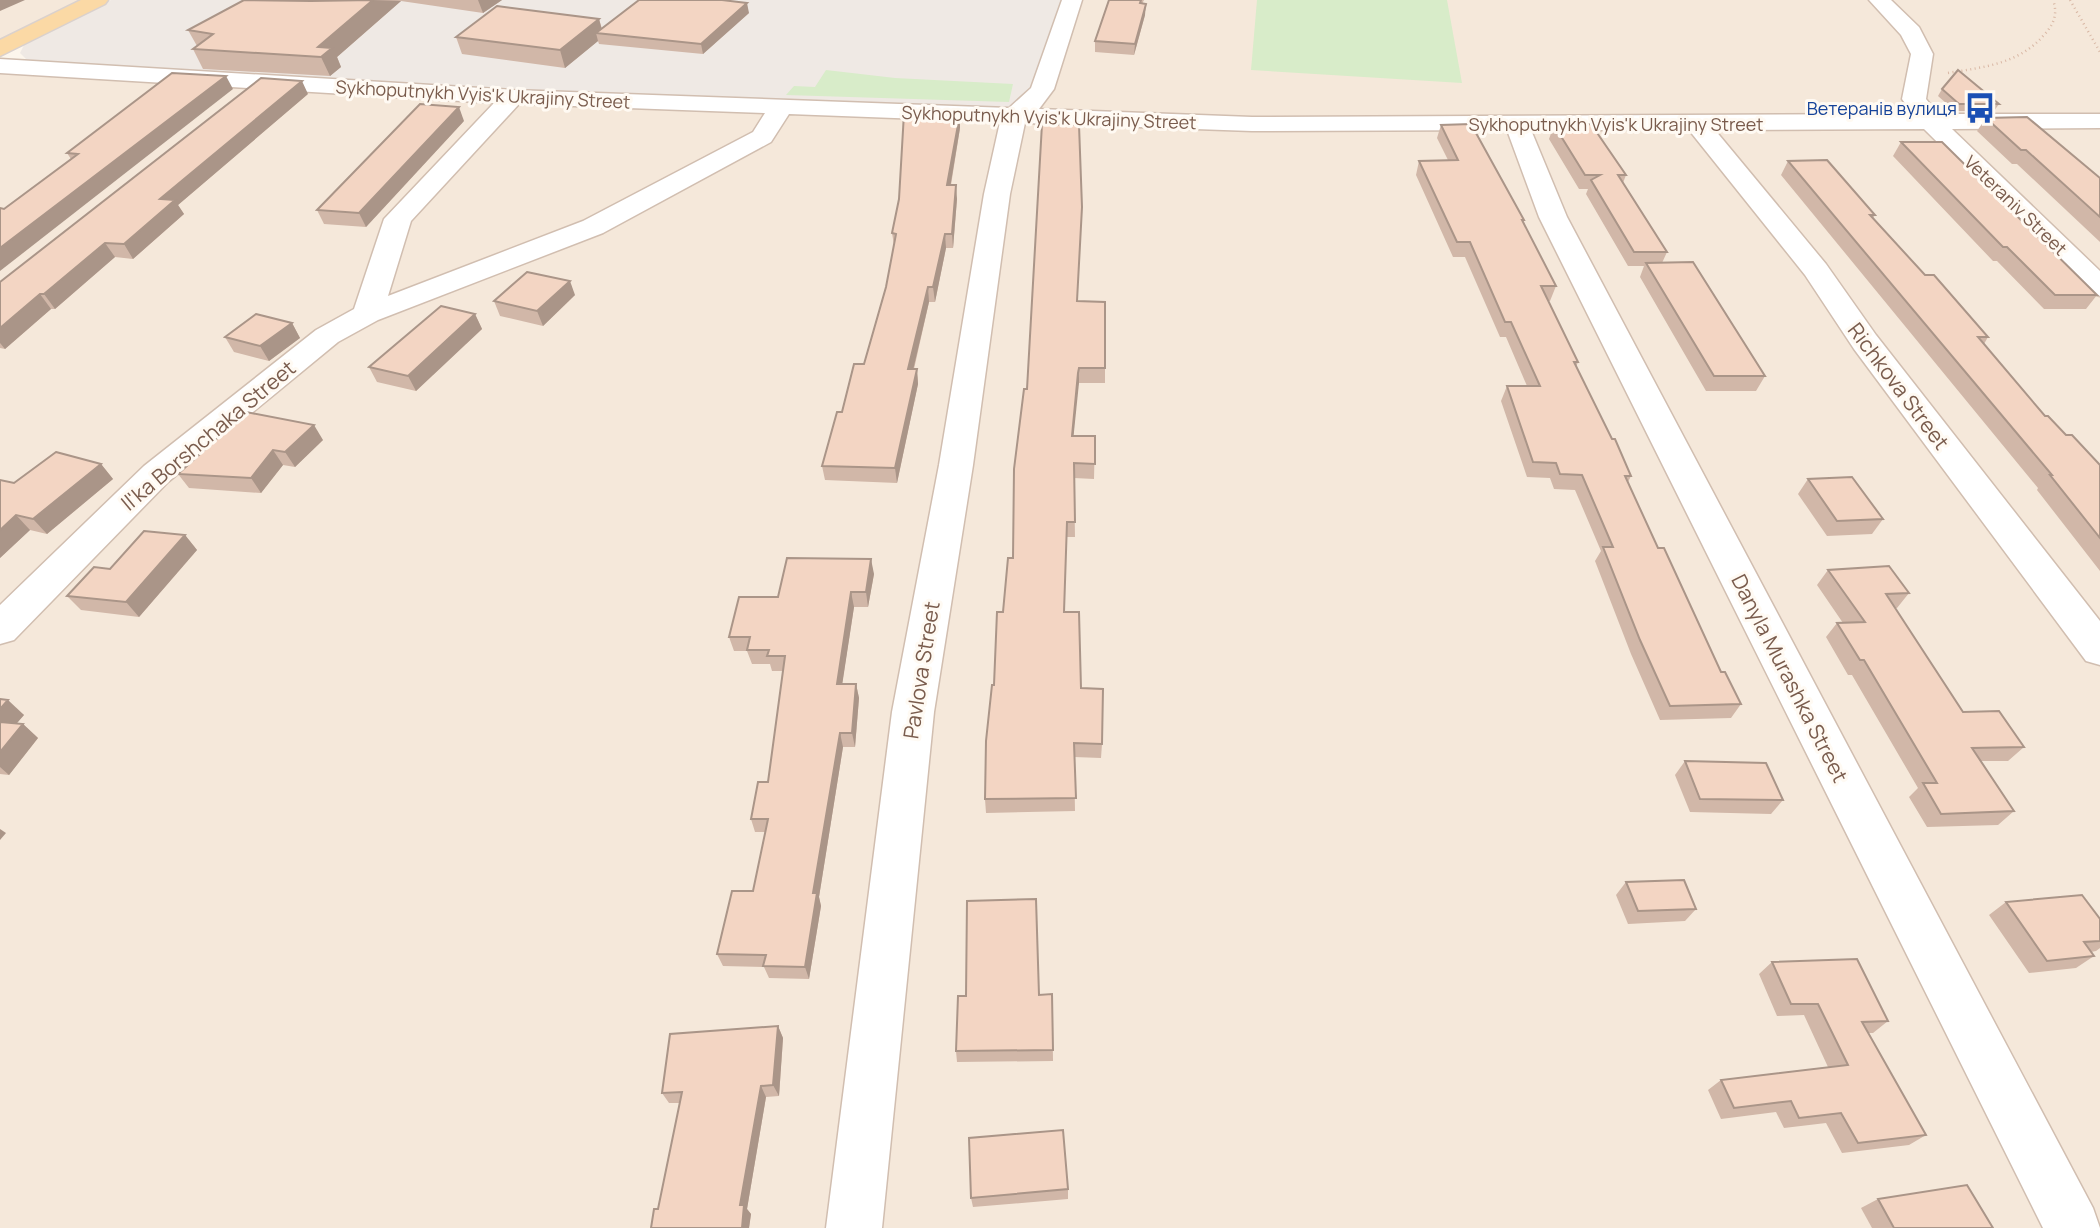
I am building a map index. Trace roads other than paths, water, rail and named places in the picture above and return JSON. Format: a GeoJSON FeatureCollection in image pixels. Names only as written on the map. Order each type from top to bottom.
{"type":"FeatureCollection","features":[{"type":"Feature","properties":{"kind":"main road"},"geometry":{"type":"LineString","coordinates":[[0,49],[98,0]]}},
{"type":"Feature","properties":{"kind":"street"},"geometry":{"type":"LineString","coordinates":[[1014,116],[1030,104],[1042,89],[1072,0]]}},
{"type":"Feature","properties":{"kind":"street","name":"Veteraniv Street"},"geometry":{"type":"LineString","coordinates":[[1879,0],[1911,32],[1922,54],[1914,99],[1932,123],[2100,287]]}},
{"type":"Feature","properties":{"kind":"street","name":"Sykhoputnykh Vyis'k Ukrajiny Street"},"geometry":{"type":"LineString","coordinates":[[0,66],[513,97],[1252,124],[2100,121]]}},
{"type":"Feature","properties":{"kind":"street"},"geometry":{"type":"LineString","coordinates":[[229,108],[260,83]]}},
{"type":"Feature","properties":{"kind":"street"},"geometry":{"type":"LineString","coordinates":[[367,314],[398,219],[513,97]]}},
{"type":"Feature","properties":{"kind":"street","name":"Il'ka Borshchaka Street"},"geometry":{"type":"LineString","coordinates":[[0,629],[156,474],[327,336],[367,314],[593,227],[762,137],[781,108]]}},
{"type":"Feature","properties":{"kind":"street","name":"Pavlova Street"},"geometry":{"type":"LineString","coordinates":[[854,1228],[912,712],[956,465],[997,194],[1014,116]]}},
{"type":"Feature","properties":{"kind":"street","name":"Danyla Murashka Street"},"geometry":{"type":"LineString","coordinates":[[1516,123],[1553,217],[2073,1228]]}},
{"type":"Feature","properties":{"kind":"street","name":"Richkova Street"},"geometry":{"type":"LineString","coordinates":[[1697,124],[1748,191],[1816,270],[1865,342],[2100,650]]}},
{"type":"Feature","properties":{"kind":"place","name":"Ветеранів вулиця"},"geometry":{"type":"Point","coordinates":[1980,108]}}]}
